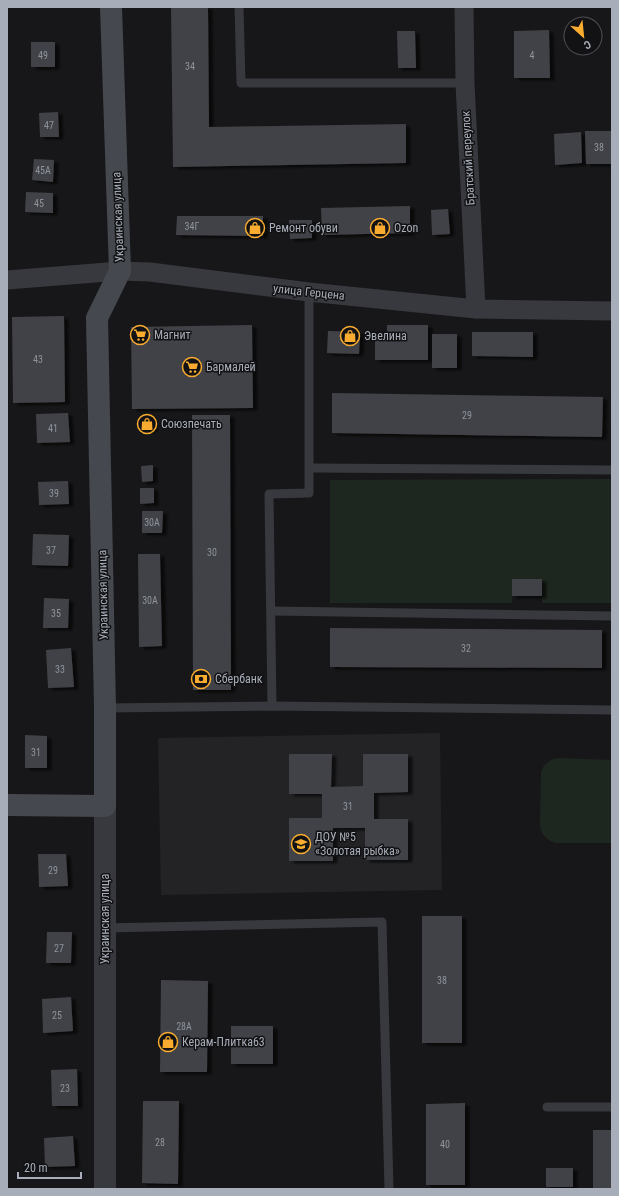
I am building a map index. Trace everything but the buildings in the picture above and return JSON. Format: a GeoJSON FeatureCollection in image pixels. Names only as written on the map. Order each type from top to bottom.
{"type":"FeatureCollection","features":[{"type":"Feature","properties":{"kind":"main road","name":"Украинская улица"},"geometry":{"type":"LineString","coordinates":[[105,806],[105,708],[98,318],[120,271],[111,7]]}},
{"type":"Feature","properties":{"kind":"main road"},"geometry":{"type":"LineString","coordinates":[[7,805],[105,806]]}},
{"type":"Feature","properties":{"kind":"street","name":"Братский переулок"},"geometry":{"type":"LineString","coordinates":[[464,7],[465,83],[476,308]]}},
{"type":"Feature","properties":{"kind":"street","name":"улица Герцена"},"geometry":{"type":"LineString","coordinates":[[7,280],[120,271],[150,272],[309,292],[476,308],[612,311]]}},
{"type":"Feature","properties":{"kind":"street","name":"Украинская улица"},"geometry":{"type":"LineString","coordinates":[[105,806],[106,1189]]}},
{"type":"Feature","properties":{"kind":"lane"},"geometry":{"type":"LineString","coordinates":[[239,7],[241,83],[465,83]]}},
{"type":"Feature","properties":{"kind":"lane"},"geometry":{"type":"LineString","coordinates":[[272,706],[269,494],[309,493],[309,292]]}},
{"type":"Feature","properties":{"kind":"lane"},"geometry":{"type":"LineString","coordinates":[[310,468],[612,470]]}},
{"type":"Feature","properties":{"kind":"lane"},"geometry":{"type":"LineString","coordinates":[[271,611],[612,616]]}},
{"type":"Feature","properties":{"kind":"lane"},"geometry":{"type":"LineString","coordinates":[[105,708],[272,706],[612,710]]}},
{"type":"Feature","properties":{"kind":"lane"},"geometry":{"type":"LineString","coordinates":[[106,928],[382,922],[389,1189]]}},
{"type":"Feature","properties":{"kind":"lane"},"geometry":{"type":"LineString","coordinates":[[547,1107],[612,1107]]}},
{"type":"Feature","properties":{"kind":"shaded area"},"geometry":{"type":"Polygon","coordinates":[[[612,479],[612,603],[542,603],[542,579],[512,579],[512,603],[330,603],[330,480],[612,479]]]}},
{"type":"Feature","properties":{"kind":"shaded area","name":"ДОУ №5 «Золотая рыбка»"},"geometry":{"type":"Polygon","coordinates":[[[440,733],[442,890],[161,895],[158,738],[440,733]]]}},
{"type":"Feature","properties":{"kind":"shaded area"},"geometry":{"type":"Polygon","coordinates":[[[558,758],[612,760],[612,843],[555,843],[543,835],[540,826],[541,772],[547,762],[558,758]]]}},
{"type":"Feature","properties":{"kind":"place","name":"Ремонт обуви"},"geometry":{"type":"Point","coordinates":[255,228]}},
{"type":"Feature","properties":{"kind":"place","name":"Ozon"},"geometry":{"type":"Point","coordinates":[380,228]}},
{"type":"Feature","properties":{"kind":"place","name":"Магнит"},"geometry":{"type":"Point","coordinates":[140,335]}},
{"type":"Feature","properties":{"kind":"place","name":"Эвелина"},"geometry":{"type":"Point","coordinates":[350,336]}},
{"type":"Feature","properties":{"kind":"place","name":"Бармалей"},"geometry":{"type":"Point","coordinates":[192,367]}},
{"type":"Feature","properties":{"kind":"place","name":"Союзпечать"},"geometry":{"type":"Point","coordinates":[147,424]}},
{"type":"Feature","properties":{"kind":"place","name":"Сбербанк"},"geometry":{"type":"Point","coordinates":[201,679]}},
{"type":"Feature","properties":{"kind":"place","name":"ДОУ №5 «Золотая рыбка»"},"geometry":{"type":"Point","coordinates":[301,844]}},
{"type":"Feature","properties":{"kind":"place","name":"Керам-Плитка63"},"geometry":{"type":"Point","coordinates":[168,1042]}}]}
